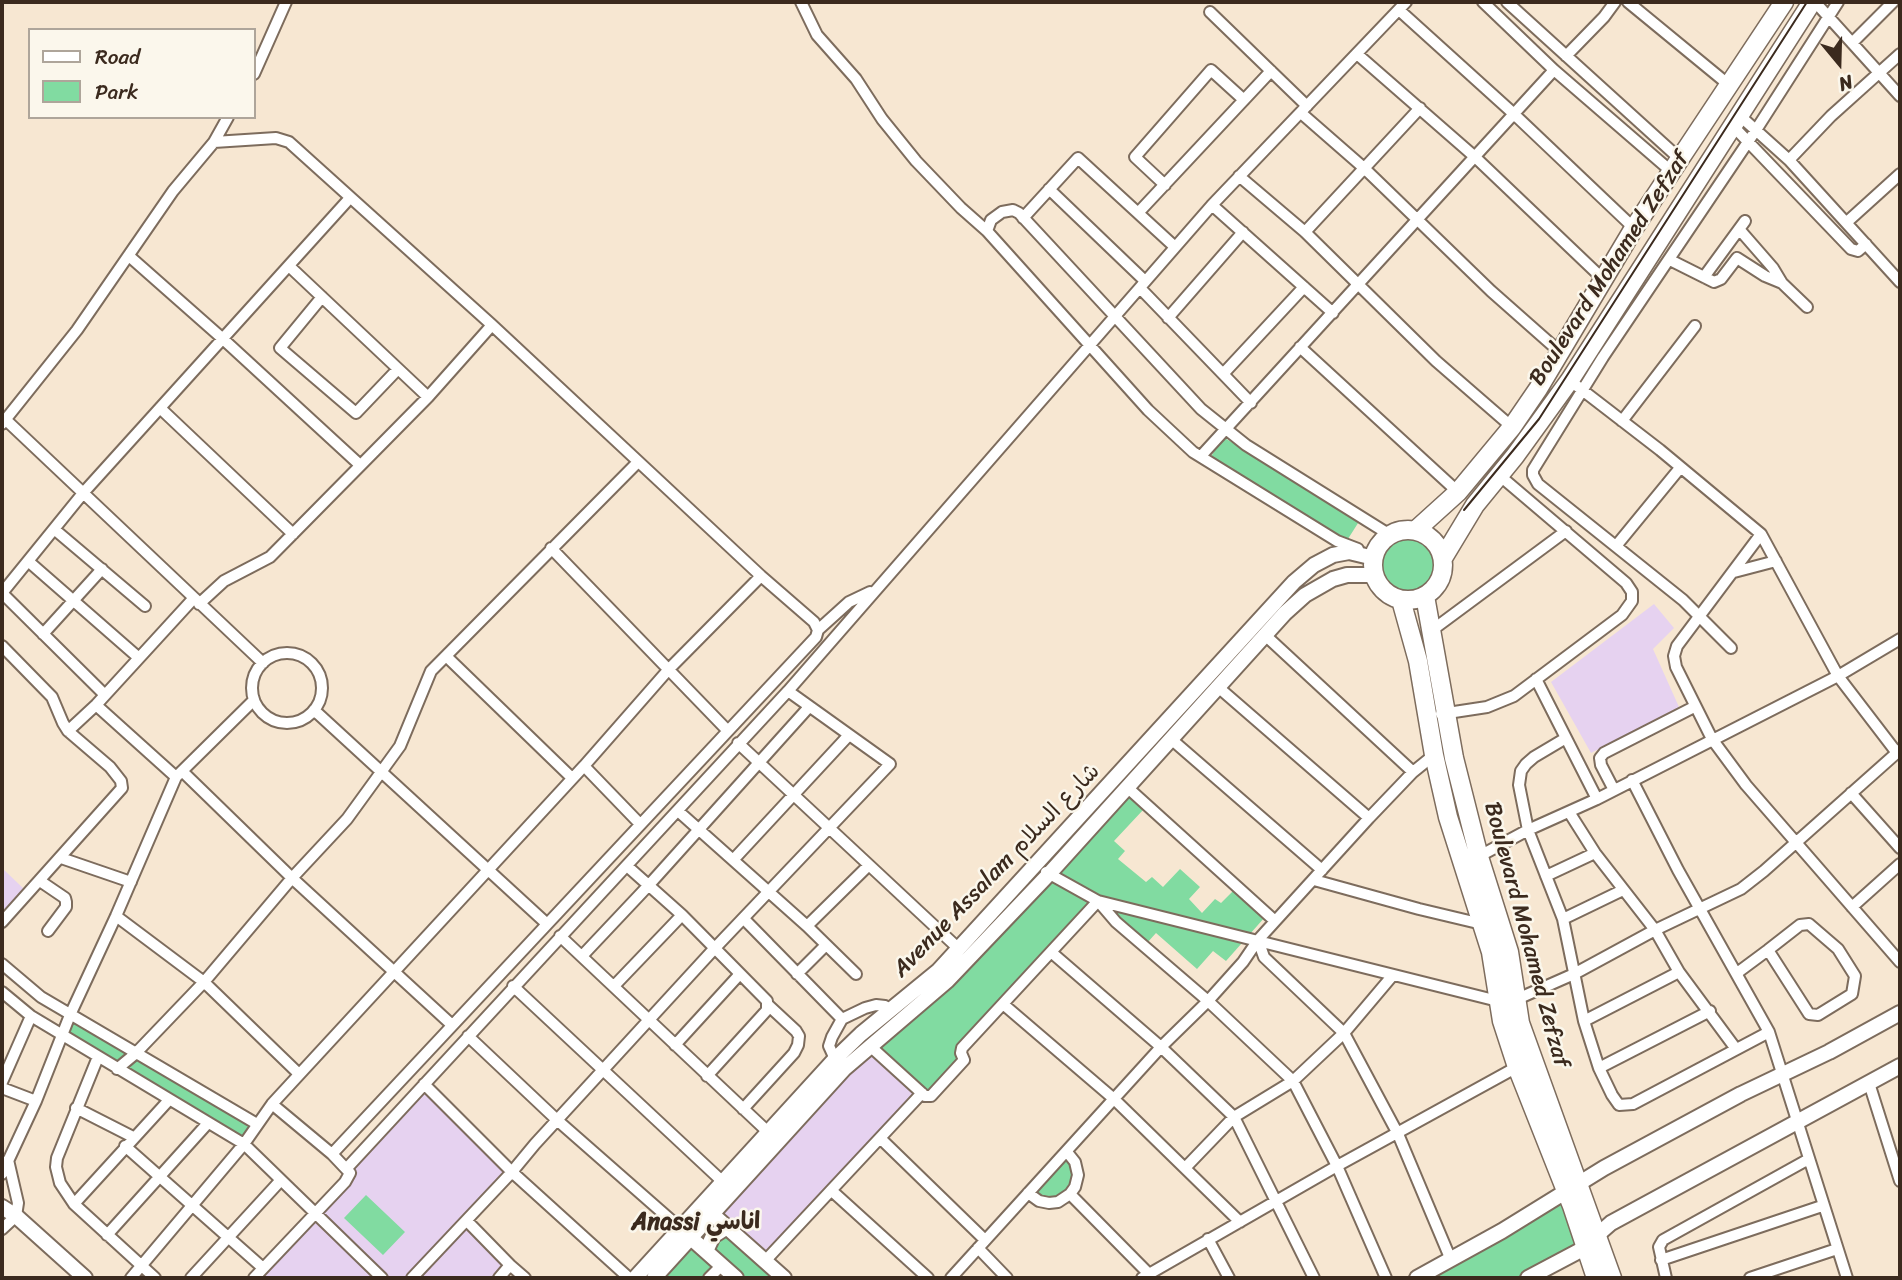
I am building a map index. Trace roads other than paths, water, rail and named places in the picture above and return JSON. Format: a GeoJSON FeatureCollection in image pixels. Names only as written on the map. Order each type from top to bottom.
{"type":"FeatureCollection","features":[{"type":"Feature","properties":{"kind":"main road","name":"Boulevard Mohamed Zefzaf"},"geometry":{"type":"LineString","coordinates":[[1416,530],[1458,492],[1512,427],[1538,389],[1634,228],[1783,2]]}},
{"type":"Feature","properties":{"kind":"main road","name":"Boulevard Mohamed Zefzaf"},"geometry":{"type":"LineString","coordinates":[[1443,558],[1475,505],[1576,385],[1736,120],[1814,2]]}},
{"type":"Feature","properties":{"kind":"main road"},"geometry":{"type":"LineString","coordinates":[[1407,529],[1416,530],[1434,541],[1443,558],[1440,580],[1425,596],[1401,600],[1384,591],[1374,562],[1379,544],[1390,535],[1407,529]]}},
{"type":"Feature","properties":{"kind":"main road","name":"Boulevard Mohamed Zefzaf"},"geometry":{"type":"LineString","coordinates":[[1425,596],[1431,631],[1436,715],[1434,755],[1462,864],[1495,968],[1507,1000],[1520,1023],[1591,1239],[1612,1278]]}},
{"type":"Feature","properties":{"kind":"main road","name":"Boulevard Mohamed Zefzaf"},"geometry":{"type":"LineString","coordinates":[[1401,600],[1509,952],[1507,1000],[1517,1067],[1573,1188]]}},
{"type":"Feature","properties":{"kind":"main road","name":"Boulevard Mohamed Zefzaf"},"geometry":{"type":"LineString","coordinates":[[1591,1239],[1596,1278]]}},
{"type":"Feature","properties":{"kind":"street"},"geometry":{"type":"LineString","coordinates":[[256,70],[286,2]]}},
{"type":"Feature","properties":{"kind":"street"},"geometry":{"type":"LineString","coordinates":[[801,2],[817,35],[856,79],[882,120],[916,161],[987,231],[1088,346],[1156,418],[1201,456],[1335,548],[1374,562]]}},
{"type":"Feature","properties":{"kind":"street"},"geometry":{"type":"LineString","coordinates":[[1483,2],[1554,70],[1676,166]]}},
{"type":"Feature","properties":{"kind":"street"},"geometry":{"type":"LineString","coordinates":[[1507,2],[1566,56],[1676,166]]}},
{"type":"Feature","properties":{"kind":"street"},"geometry":{"type":"LineString","coordinates":[[1566,56],[1615,2]]}},
{"type":"Feature","properties":{"kind":"street"},"geometry":{"type":"LineString","coordinates":[[1628,2],[1729,85]]}},
{"type":"Feature","properties":{"kind":"street"},"geometry":{"type":"LineString","coordinates":[[1814,2],[1900,96]]}},
{"type":"Feature","properties":{"kind":"street"},"geometry":{"type":"LineString","coordinates":[[1731,648],[1699,615],[1538,484],[1533,475],[1534,467],[1576,385],[1670,260],[1838,2]]}},
{"type":"Feature","properties":{"kind":"street"},"geometry":{"type":"LineString","coordinates":[[1852,43],[1893,2]]}},
{"type":"Feature","properties":{"kind":"street"},"geometry":{"type":"LineString","coordinates":[[347,1168],[788,691],[1212,205],[1403,6],[1634,228]]}},
{"type":"Feature","properties":{"kind":"street"},"geometry":{"type":"LineString","coordinates":[[1210,12],[1364,168],[1491,291],[1560,352]]}},
{"type":"Feature","properties":{"kind":"street"},"geometry":{"type":"LineString","coordinates":[[1357,54],[1475,157],[1602,279]]}},
{"type":"Feature","properties":{"kind":"street"},"geometry":{"type":"LineString","coordinates":[[1789,160],[1831,116],[1900,54]]}},
{"type":"Feature","properties":{"kind":"street"},"geometry":{"type":"LineString","coordinates":[[1165,185],[1135,157],[1212,70],[1244,100]]}},
{"type":"Feature","properties":{"kind":"street"},"geometry":{"type":"LineString","coordinates":[[1201,456],[1554,70]]}},
{"type":"Feature","properties":{"kind":"street"},"geometry":{"type":"LineString","coordinates":[[1138,213],[1271,71]]}},
{"type":"Feature","properties":{"kind":"street"},"geometry":{"type":"LineString","coordinates":[[1305,233],[1420,107]]}},
{"type":"Feature","properties":{"kind":"street"},"geometry":{"type":"LineString","coordinates":[[227,119],[214,142],[173,191],[77,330],[4,422],[84,492],[264,663]]}},
{"type":"Feature","properties":{"kind":"street"},"geometry":{"type":"LineString","coordinates":[[1736,120],[1756,130],[1789,160],[1900,282]]}},
{"type":"Feature","properties":{"kind":"street"},"geometry":{"type":"LineString","coordinates":[[1736,120],[1749,140],[1850,249],[1858,251],[1866,244]]}},
{"type":"Feature","properties":{"kind":"street"},"geometry":{"type":"LineString","coordinates":[[214,142],[275,138],[289,142],[814,622],[818,630]]}},
{"type":"Feature","properties":{"kind":"street"},"geometry":{"type":"LineString","coordinates":[[1023,218],[1078,158],[1175,247]]}},
{"type":"Feature","properties":{"kind":"street"},"geometry":{"type":"LineString","coordinates":[[1847,222],[1900,174]]}},
{"type":"Feature","properties":{"kind":"street"},"geometry":{"type":"LineString","coordinates":[[1239,176],[1305,233],[1436,361],[1512,427]]}},
{"type":"Feature","properties":{"kind":"street"},"geometry":{"type":"LineString","coordinates":[[1049,189],[1251,403]]}},
{"type":"Feature","properties":{"kind":"street"},"geometry":{"type":"LineString","coordinates":[[105,695],[2,593],[84,492],[349,199]]}},
{"type":"Feature","properties":{"kind":"street"},"geometry":{"type":"LineString","coordinates":[[1212,205],[1333,313]]}},
{"type":"Feature","properties":{"kind":"street"},"geometry":{"type":"LineString","coordinates":[[987,231],[991,220],[1006,210],[1013,210],[1201,409],[1275,464],[1390,535]]}},
{"type":"Feature","properties":{"kind":"street"},"geometry":{"type":"LineString","coordinates":[[1704,277],[1742,225],[1782,282],[1807,307]]}},
{"type":"Feature","properties":{"kind":"street"},"geometry":{"type":"LineString","coordinates":[[1168,318],[1243,232]]}},
{"type":"Feature","properties":{"kind":"street"},"geometry":{"type":"LineString","coordinates":[[129,256],[360,465]]}},
{"type":"Feature","properties":{"kind":"street"},"geometry":{"type":"LineString","coordinates":[[1670,260],[1714,282],[1721,279],[1737,258],[1765,276],[1782,282]]}},
{"type":"Feature","properties":{"kind":"street"},"geometry":{"type":"LineString","coordinates":[[289,266],[428,397]]}},
{"type":"Feature","properties":{"kind":"street"},"geometry":{"type":"LineString","coordinates":[[1223,374],[1304,287]]}},
{"type":"Feature","properties":{"kind":"street"},"geometry":{"type":"LineString","coordinates":[[322,297],[280,348],[356,414],[398,369]]}},
{"type":"Feature","properties":{"kind":"street"},"geometry":{"type":"LineString","coordinates":[[68,731],[197,601],[224,581],[270,557],[428,397],[492,325]]}},
{"type":"Feature","properties":{"kind":"street"},"geometry":{"type":"LineString","coordinates":[[1622,421],[1695,326]]}},
{"type":"Feature","properties":{"kind":"street"},"geometry":{"type":"LineString","coordinates":[[1300,347],[1458,492]]}},
{"type":"Feature","properties":{"kind":"street"},"geometry":{"type":"LineString","coordinates":[[1043,869],[1098,901],[1393,975],[1507,1000],[1574,974],[1741,888],[1764,871],[1898,751],[1838,676],[1761,534],[1576,385]]}},
{"type":"Feature","properties":{"kind":"street"},"geometry":{"type":"LineString","coordinates":[[160,408],[293,534]]}},
{"type":"Feature","properties":{"kind":"street"},"geometry":{"type":"LineString","coordinates":[[117,1069],[135,1054],[204,982],[292,878],[347,819],[400,746],[430,671],[638,462]]}},
{"type":"Feature","properties":{"kind":"street"},"geometry":{"type":"LineString","coordinates":[[1616,546],[1680,468]]}},
{"type":"Feature","properties":{"kind":"street"},"geometry":{"type":"LineString","coordinates":[[1436,715],[1469,711],[1502,702],[1622,615],[1632,601],[1632,592],[1626,583],[1499,475]]}},
{"type":"Feature","properties":{"kind":"street"},"geometry":{"type":"LineString","coordinates":[[54,528],[145,606]]}},
{"type":"Feature","properties":{"kind":"street"},"geometry":{"type":"LineString","coordinates":[[1431,631],[1566,531]]}},
{"type":"Feature","properties":{"kind":"street"},"geometry":{"type":"LineString","coordinates":[[1761,534],[1677,646],[1674,656],[1676,667],[1694,708],[1712,739],[1746,785],[1900,962]]}},
{"type":"Feature","properties":{"kind":"street"},"geometry":{"type":"LineString","coordinates":[[551,548],[728,731]]}},
{"type":"Feature","properties":{"kind":"street","name":"Avenue Assalam شارع السلام"},"geometry":{"type":"LineString","coordinates":[[654,1278],[723,1182],[835,1059],[892,1010],[947,981],[1294,582],[1335,548]]}},
{"type":"Feature","properties":{"kind":"street"},"geometry":{"type":"LineString","coordinates":[[28,561],[139,658]]}},
{"type":"Feature","properties":{"kind":"street"},"geometry":{"type":"LineString","coordinates":[[1734,572],[1776,561]]}},
{"type":"Feature","properties":{"kind":"street","name":"Avenue Assalam شارع السلام"},"geometry":{"type":"LineString","coordinates":[[635,1278],[685,1233],[712,1214],[844,1069],[917,999],[959,949],[1128,788],[1285,613],[1320,585],[1374,562]]}},
{"type":"Feature","properties":{"kind":"street"},"geometry":{"type":"LineString","coordinates":[[43,634],[102,569]]}},
{"type":"Feature","properties":{"kind":"street"},"geometry":{"type":"LineString","coordinates":[[131,1278],[193,1207],[244,1144],[272,1104],[584,766],[669,669],[761,576]]}},
{"type":"Feature","properties":{"kind":"street"},"geometry":{"type":"LineString","coordinates":[[332,1154],[816,637],[818,630],[849,602],[875,590]]}},
{"type":"Feature","properties":{"kind":"street"},"geometry":{"type":"LineString","coordinates":[[1265,635],[1413,772]]}},
{"type":"Feature","properties":{"kind":"street"},"geometry":{"type":"LineString","coordinates":[[1462,864],[1597,799],[1838,676],[1900,639]]}},
{"type":"Feature","properties":{"kind":"street"},"geometry":{"type":"LineString","coordinates":[[2,646],[52,697],[68,731],[110,767],[121,781],[122,788],[2,922]]}},
{"type":"Feature","properties":{"kind":"street"},"geometry":{"type":"LineString","coordinates":[[282,654],[293,654],[311,663],[321,681],[322,691],[314,710],[296,722],[275,721],[259,709],[254,700],[253,680],[264,663],[282,654]]}},
{"type":"Feature","properties":{"kind":"street"},"geometry":{"type":"LineString","coordinates":[[446,656],[572,778]]}},
{"type":"Feature","properties":{"kind":"street"},"geometry":{"type":"LineString","coordinates":[[1536,679],[1597,799]]}},
{"type":"Feature","properties":{"kind":"street"},"geometry":{"type":"LineString","coordinates":[[1218,687],[1369,818]]}},
{"type":"Feature","properties":{"kind":"street"},"geometry":{"type":"LineString","coordinates":[[412,1278],[714,949],[890,764],[788,691]]}},
{"type":"Feature","properties":{"kind":"street"},"geometry":{"type":"LineString","coordinates":[[2,1174],[36,1101],[70,1015],[179,774],[254,700]]}},
{"type":"Feature","properties":{"kind":"street"},"geometry":{"type":"LineString","coordinates":[[96,705],[179,774],[452,1025]]}},
{"type":"Feature","properties":{"kind":"street"},"geometry":{"type":"LineString","coordinates":[[582,956],[809,707]]}},
{"type":"Feature","properties":{"kind":"street"},"geometry":{"type":"LineString","coordinates":[[1614,790],[1601,765],[1600,758],[1604,753],[1694,708]]}},
{"type":"Feature","properties":{"kind":"street"},"geometry":{"type":"LineString","coordinates":[[314,710],[546,923]]}},
{"type":"Feature","properties":{"kind":"street"},"geometry":{"type":"LineString","coordinates":[[734,859],[849,735]]}},
{"type":"Feature","properties":{"kind":"street"},"geometry":{"type":"LineString","coordinates":[[1566,738],[1534,757],[1521,771],[1519,785],[1528,830],[1563,919],[1584,1021],[1599,1068],[1612,1095],[1619,1105],[1637,1102],[1769,1032]]}},
{"type":"Feature","properties":{"kind":"street"},"geometry":{"type":"LineString","coordinates":[[1171,739],[1322,870]]}},
{"type":"Feature","properties":{"kind":"street"},"geometry":{"type":"LineString","coordinates":[[738,743],[959,949]]}},
{"type":"Feature","properties":{"kind":"street"},"geometry":{"type":"LineString","coordinates":[[951,1278],[1161,1047],[1208,1001],[1243,962],[1258,940],[1369,818],[1413,772],[1434,755]]}},
{"type":"Feature","properties":{"kind":"street"},"geometry":{"type":"LineString","coordinates":[[584,766],[640,824]]}},
{"type":"Feature","properties":{"kind":"street"},"geometry":{"type":"LineString","coordinates":[[1632,780],[1769,1032],[1807,1160],[1847,1278]]}},
{"type":"Feature","properties":{"kind":"street"},"geometry":{"type":"LineString","coordinates":[[1128,788],[1275,921]]}},
{"type":"Feature","properties":{"kind":"street"},"geometry":{"type":"LineString","coordinates":[[1851,793],[1900,848]]}},
{"type":"Feature","properties":{"kind":"street"},"geometry":{"type":"LineString","coordinates":[[678,811],[769,891],[856,974]]}},
{"type":"Feature","properties":{"kind":"street"},"geometry":{"type":"LineString","coordinates":[[1569,812],[1595,853],[1655,930],[1679,972],[1736,1049]]}},
{"type":"Feature","properties":{"kind":"street"},"geometry":{"type":"LineString","coordinates":[[1546,876],[1595,853]]}},
{"type":"Feature","properties":{"kind":"street"},"geometry":{"type":"LineString","coordinates":[[61,859],[131,882]]}},
{"type":"Feature","properties":{"kind":"street"},"geometry":{"type":"LineString","coordinates":[[1852,906],[1900,864]]}},
{"type":"Feature","properties":{"kind":"street"},"geometry":{"type":"LineString","coordinates":[[807,926],[869,865]]}},
{"type":"Feature","properties":{"kind":"street"},"geometry":{"type":"LineString","coordinates":[[627,866],[767,1000],[768,1005],[799,1037],[794,1053],[743,1109]]}},
{"type":"Feature","properties":{"kind":"street"},"geometry":{"type":"LineString","coordinates":[[1314,880],[1482,924]]}},
{"type":"Feature","properties":{"kind":"street"},"geometry":{"type":"LineString","coordinates":[[40,881],[65,898],[66,902],[66,907],[48,931]]}},
{"type":"Feature","properties":{"kind":"street"},"geometry":{"type":"LineString","coordinates":[[1563,919],[1623,890]]}},
{"type":"Feature","properties":{"kind":"street"},"geometry":{"type":"LineString","coordinates":[[870,1046],[922,1093],[927,1097],[931,1096],[964,1060],[962,1048],[1098,901]]}},
{"type":"Feature","properties":{"kind":"street"},"geometry":{"type":"LineString","coordinates":[[1098,901],[1116,922],[1208,1001],[1293,1081],[1337,1167],[1386,1278]]}},
{"type":"Feature","properties":{"kind":"street"},"geometry":{"type":"LineString","coordinates":[[614,986],[681,915]]}},
{"type":"Feature","properties":{"kind":"street"},"geometry":{"type":"LineString","coordinates":[[116,916],[204,982],[299,1074]]}},
{"type":"Feature","properties":{"kind":"street"},"geometry":{"type":"LineString","coordinates":[[744,919],[842,1019]]}},
{"type":"Feature","properties":{"kind":"street"},"geometry":{"type":"LineString","coordinates":[[1737,973],[1800,925],[1809,924],[1838,949],[1854,976],[1852,994],[1818,1015],[1809,1014],[1768,950]]}},
{"type":"Feature","properties":{"kind":"street"},"geometry":{"type":"LineString","coordinates":[[560,936],[768,1132]]}},
{"type":"Feature","properties":{"kind":"street"},"geometry":{"type":"LineString","coordinates":[[1258,940],[1264,957],[1344,1033],[1398,1134],[1451,1260]]}},
{"type":"Feature","properties":{"kind":"street"},"geometry":{"type":"LineString","coordinates":[[797,974],[826,945]]}},
{"type":"Feature","properties":{"kind":"street"},"geometry":{"type":"LineString","coordinates":[[1051,952],[1161,1047],[1234,1117],[1314,1278]]}},
{"type":"Feature","properties":{"kind":"street"},"geometry":{"type":"LineString","coordinates":[[2,964],[31,990],[70,1015],[257,1124]]}},
{"type":"Feature","properties":{"kind":"street"},"geometry":{"type":"LineString","coordinates":[[1584,1021],[1679,972]]}},
{"type":"Feature","properties":{"kind":"street"},"geometry":{"type":"LineString","coordinates":[[676,1045],[739,975]]}},
{"type":"Feature","properties":{"kind":"street"},"geometry":{"type":"LineString","coordinates":[[1185,1168],[1234,1117],[1293,1081],[1344,1033],[1393,975]]}},
{"type":"Feature","properties":{"kind":"street"},"geometry":{"type":"LineString","coordinates":[[513,986],[723,1182]]}},
{"type":"Feature","properties":{"kind":"street"},"geometry":{"type":"LineString","coordinates":[[2,992],[31,1016],[244,1144],[382,1278]]}},
{"type":"Feature","properties":{"kind":"street"},"geometry":{"type":"LineString","coordinates":[[1003,1004],[1114,1099],[1240,1222]]}},
{"type":"Feature","properties":{"kind":"street"},"geometry":{"type":"LineString","coordinates":[[707,1076],[767,1010],[768,1005]]}},
{"type":"Feature","properties":{"kind":"street"},"geometry":{"type":"LineString","coordinates":[[835,1059],[830,1046],[831,1037],[842,1019],[865,1007],[876,1005],[892,1010]]}},
{"type":"Feature","properties":{"kind":"street"},"geometry":{"type":"LineString","coordinates":[[1599,1068],[1710,1011]]}},
{"type":"Feature","properties":{"kind":"street"},"geometry":{"type":"LineString","coordinates":[[1417,1278],[1615,1162],[1900,1013]]}},
{"type":"Feature","properties":{"kind":"street"},"geometry":{"type":"LineString","coordinates":[[2,1082],[5,1065],[31,1016]]}},
{"type":"Feature","properties":{"kind":"street"},"geometry":{"type":"LineString","coordinates":[[468,1036],[557,1120],[736,1278]]}},
{"type":"Feature","properties":{"kind":"street"},"geometry":{"type":"LineString","coordinates":[[98,1057],[61,1145],[56,1167],[60,1183],[74,1204],[155,1278]]}},
{"type":"Feature","properties":{"kind":"street"},"geometry":{"type":"LineString","coordinates":[[1528,1278],[1572,1255],[1611,1223],[1900,1066]]}},
{"type":"Feature","properties":{"kind":"street"},"geometry":{"type":"LineString","coordinates":[[1070,1194],[1152,1275],[1208,1240],[1517,1067]]}},
{"type":"Feature","properties":{"kind":"street"},"geometry":{"type":"LineString","coordinates":[[1869,1083],[1900,1181]]}},
{"type":"Feature","properties":{"kind":"street"},"geometry":{"type":"LineString","coordinates":[[424,1084],[512,1172],[629,1278]]}},
{"type":"Feature","properties":{"kind":"street"},"geometry":{"type":"LineString","coordinates":[[2,1088],[36,1101]]}},
{"type":"Feature","properties":{"kind":"street"},"geometry":{"type":"LineString","coordinates":[[765,1261],[922,1093]]}},
{"type":"Feature","properties":{"kind":"street"},"geometry":{"type":"LineString","coordinates":[[74,1204],[169,1100]]}},
{"type":"Feature","properties":{"kind":"street"},"geometry":{"type":"LineString","coordinates":[[254,1278],[349,1177],[350,1172],[272,1104]]}},
{"type":"Feature","properties":{"kind":"street"},"geometry":{"type":"LineString","coordinates":[[76,1108],[129,1142],[159,1177],[263,1268]]}},
{"type":"Feature","properties":{"kind":"street"},"geometry":{"type":"LineString","coordinates":[[107,1235],[208,1123]]}},
{"type":"Feature","properties":{"kind":"street"},"geometry":{"type":"LineString","coordinates":[[880,1138],[982,1244],[1007,1278]]}},
{"type":"Feature","properties":{"kind":"street"},"geometry":{"type":"LineString","coordinates":[[1028,1193],[1049,1203],[1063,1200],[1070,1194],[1078,1175],[1075,1162],[1067,1152]]}},
{"type":"Feature","properties":{"kind":"street"},"geometry":{"type":"LineString","coordinates":[[2,1228],[16,1216],[18,1203],[8,1160]]}},
{"type":"Feature","properties":{"kind":"street"},"geometry":{"type":"LineString","coordinates":[[1666,1278],[1660,1243],[1667,1237],[1807,1160]]}},
{"type":"Feature","properties":{"kind":"street"},"geometry":{"type":"LineString","coordinates":[[191,1278],[281,1180]]}},
{"type":"Feature","properties":{"kind":"street"},"geometry":{"type":"LineString","coordinates":[[832,1191],[928,1278]]}},
{"type":"Feature","properties":{"kind":"street"},"geometry":{"type":"LineString","coordinates":[[1661,1260],[1822,1206]]}},
{"type":"Feature","properties":{"kind":"street"},"geometry":{"type":"LineString","coordinates":[[2,1207],[16,1216],[85,1278]]}},
{"type":"Feature","properties":{"kind":"street"},"geometry":{"type":"LineString","coordinates":[[712,1214],[784,1278]]}},
{"type":"Feature","properties":{"kind":"street"},"geometry":{"type":"LineString","coordinates":[[467,1221],[525,1278]]}},
{"type":"Feature","properties":{"kind":"street"},"geometry":{"type":"LineString","coordinates":[[706,1251],[713,1236],[727,1227]]}},
{"type":"Feature","properties":{"kind":"street"},"geometry":{"type":"LineString","coordinates":[[1208,1240],[1229,1278]]}},
{"type":"Feature","properties":{"kind":"street"},"geometry":{"type":"LineString","coordinates":[[1750,1278],[1837,1249]]}},
{"type":"Feature","properties":{"kind":"street"},"geometry":{"type":"LineString","coordinates":[[499,1278],[510,1265]]}},
{"type":"Feature","properties":{"kind":"street"},"geometry":{"type":"LineString","coordinates":[[709,1278],[722,1265]]}},
{"type":"Feature","properties":{"kind":"tram line"},"geometry":{"type":"LineString","coordinates":[[1464,510],[1539,419],[1807,2]]}},
{"type":"Feature","properties":{"kind":"district","name":"Anassi اناسي"},"geometry":{"type":"Point","coordinates":[696,1223]}}]}
